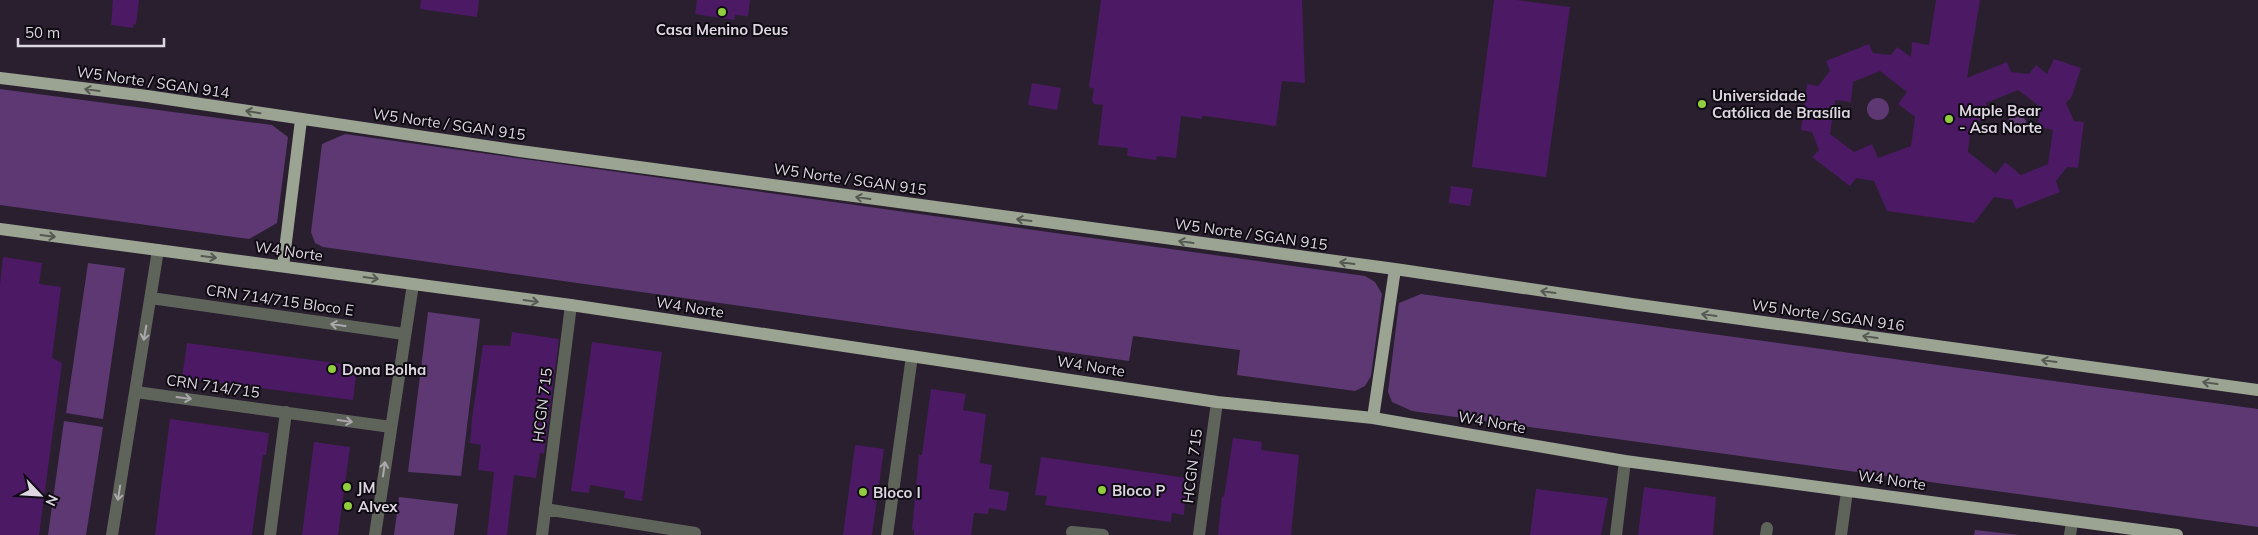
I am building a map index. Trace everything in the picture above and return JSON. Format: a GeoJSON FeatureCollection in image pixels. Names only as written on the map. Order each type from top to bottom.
{"type":"FeatureCollection","features":[{"type":"Feature","properties":{"kind":"main road","name":"W5 Norte / SGAN 914"},"geometry":{"type":"LineString","coordinates":[[0,78],[147,96],[301,120]]}},
{"type":"Feature","properties":{"kind":"main road"},"geometry":{"type":"LineString","coordinates":[[283,266],[301,120]]}},
{"type":"Feature","properties":{"kind":"main road","name":"W5 Norte / SGAN 915"},"geometry":{"type":"LineString","coordinates":[[301,120],[921,206],[1395,269]]}},
{"type":"Feature","properties":{"kind":"main road","name":"W4 Norte"},"geometry":{"type":"LineString","coordinates":[[0,229],[571,305],[1217,402],[1373,418],[1625,461],[1846,491],[2071,529],[2177,535]]}},
{"type":"Feature","properties":{"kind":"main road"},"geometry":{"type":"LineString","coordinates":[[1373,418],[1395,269]]}},
{"type":"Feature","properties":{"kind":"main road","name":"W5 Norte / SGAN 916"},"geometry":{"type":"LineString","coordinates":[[1395,269],[1660,308],[2258,390]]}},
{"type":"Feature","properties":{"kind":"street"},"geometry":{"type":"LineString","coordinates":[[112,535],[152,298],[158,250]]}},
{"type":"Feature","properties":{"kind":"street"},"geometry":{"type":"LineString","coordinates":[[375,535],[413,284]]}},
{"type":"Feature","properties":{"kind":"street","name":"CRN 714/715 Bloco E"},"geometry":{"type":"LineString","coordinates":[[152,298],[404,334]]}},
{"type":"Feature","properties":{"kind":"street","name":"HCGN 715"},"geometry":{"type":"LineString","coordinates":[[542,535],[571,305]]}},
{"type":"Feature","properties":{"kind":"street"},"geometry":{"type":"LineString","coordinates":[[887,535],[912,356]]}},
{"type":"Feature","properties":{"kind":"street","name":"CRN 714/715"},"geometry":{"type":"LineString","coordinates":[[136,392],[390,428]]}},
{"type":"Feature","properties":{"kind":"street","name":"HCGN 715"},"geometry":{"type":"LineString","coordinates":[[1199,535],[1217,402]]}},
{"type":"Feature","properties":{"kind":"street"},"geometry":{"type":"LineString","coordinates":[[270,535],[286,412]]}},
{"type":"Feature","properties":{"kind":"street"},"geometry":{"type":"LineString","coordinates":[[1616,535],[1625,461]]}},
{"type":"Feature","properties":{"kind":"street"},"geometry":{"type":"LineString","coordinates":[[1841,535],[1846,491]]}},
{"type":"Feature","properties":{"kind":"street"},"geometry":{"type":"LineString","coordinates":[[545,509],[695,534]]}},
{"type":"Feature","properties":{"kind":"street"},"geometry":{"type":"LineString","coordinates":[[1072,532],[1103,535]]}},
{"type":"Feature","properties":{"kind":"shaded area"},"geometry":{"type":"Polygon","coordinates":[[[0,89],[272,125],[288,137],[277,223],[249,239],[0,205],[0,89]]]}},
{"type":"Feature","properties":{"kind":"shaded area"},"geometry":{"type":"Polygon","coordinates":[[[1878,98],[1888,105],[1889,109],[1882,119],[1878,120],[1868,113],[1867,109],[1874,99],[1878,98]]]}},
{"type":"Feature","properties":{"kind":"shaded area"},"geometry":{"type":"Polygon","coordinates":[[[2017,115],[2024,118],[2027,125],[2024,132],[2017,135],[2010,132],[2007,125],[2010,118],[2017,115]]]}},
{"type":"Feature","properties":{"kind":"shaded area"},"geometry":{"type":"Polygon","coordinates":[[[345,134],[1365,276],[1375,282],[1382,294],[1371,376],[1365,386],[1355,391],[1237,375],[1240,350],[1133,336],[1129,361],[323,247],[315,243],[311,232],[322,144],[345,134]]]}},
{"type":"Feature","properties":{"kind":"shaded area"},"geometry":{"type":"Polygon","coordinates":[[[88,263],[125,268],[103,419],[66,413],[88,263]]]}},
{"type":"Feature","properties":{"kind":"shaded area"},"geometry":{"type":"Polygon","coordinates":[[[1421,294],[2258,409],[2258,527],[1412,411],[1392,402],[1388,392],[1399,303],[1421,294]]]}},
{"type":"Feature","properties":{"kind":"shaded area"},"geometry":{"type":"Polygon","coordinates":[[[428,312],[480,319],[461,476],[408,472],[428,312]]]}},
{"type":"Feature","properties":{"kind":"shaded area"},"geometry":{"type":"Polygon","coordinates":[[[64,421],[103,427],[86,535],[48,535],[64,421]]]}},
{"type":"Feature","properties":{"kind":"shaded area"},"geometry":{"type":"Polygon","coordinates":[[[399,497],[458,504],[454,535],[394,535],[399,497]]]}},
{"type":"Feature","properties":{"kind":"shaded area"},"geometry":{"type":"Polygon","coordinates":[[[1975,530],[2020,535],[1974,535],[1975,530]]]}},
{"type":"Feature","properties":{"kind":"building"},"geometry":{"type":"Polygon","coordinates":[[[113,0],[139,0],[136,24],[134,24],[133,28],[111,25],[113,0]]]}},
{"type":"Feature","properties":{"kind":"building"},"geometry":{"type":"Polygon","coordinates":[[[421,0],[479,0],[477,17],[420,9],[421,0]]]}},
{"type":"Feature","properties":{"kind":"building","name":"Casa Menino Deus"},"geometry":{"type":"Polygon","coordinates":[[[697,0],[750,0],[748,16],[735,15],[734,20],[695,14],[697,0]]]}},
{"type":"Feature","properties":{"kind":"building"},"geometry":{"type":"Polygon","coordinates":[[[1101,0],[1302,0],[1305,83],[1282,81],[1276,126],[1205,116],[1202,116],[1202,119],[1181,116],[1176,158],[1157,156],[1156,160],[1127,156],[1128,148],[1098,145],[1103,105],[1094,104],[1092,100],[1094,89],[1089,87],[1101,0]]]}},
{"type":"Feature","properties":{"kind":"building"},"geometry":{"type":"Polygon","coordinates":[[[1494,0],[1516,0],[1570,7],[1546,177],[1472,167],[1494,0]]]}},
{"type":"Feature","properties":{"kind":"building"},"geometry":{"type":"Polygon","coordinates":[[[1936,0],[1980,0],[1967,78],[2007,62],[2011,72],[2029,74],[2036,65],[2047,74],[2054,59],[2081,68],[2072,96],[2066,103],[2074,121],[2084,122],[2078,168],[2067,167],[2056,181],[2060,192],[2016,209],[2012,200],[1994,197],[1974,223],[1887,211],[1874,181],[1856,178],[1850,186],[1812,157],[1819,150],[1812,132],[1801,130],[1807,84],[1818,86],[1830,71],[1826,61],[1869,44],[1873,53],[1891,55],[1897,47],[1911,57],[1912,42],[1929,45],[1936,0]],[[1880,71],[1853,82],[1851,102],[1835,100],[1830,134],[1854,152],[1872,144],[1878,158],[1911,146],[1915,117],[1898,104],[1907,92],[1880,71]],[[2018,90],[1986,103],[1991,116],[1971,125],[1968,152],[1996,174],[2005,162],[2021,175],[2048,164],[2053,130],[2037,127],[2040,107],[2018,90]]]}},
{"type":"Feature","properties":{"kind":"building"},"geometry":{"type":"Polygon","coordinates":[[[1032,83],[1061,88],[1057,110],[1028,105],[1032,83]]]}},
{"type":"Feature","properties":{"kind":"building"},"geometry":{"type":"Polygon","coordinates":[[[1451,186],[1473,189],[1470,206],[1449,203],[1451,186]]]}},
{"type":"Feature","properties":{"kind":"building"},"geometry":{"type":"Polygon","coordinates":[[[3,257],[42,263],[39,284],[61,287],[52,358],[62,363],[39,535],[0,535],[0,284],[3,257]]]}},
{"type":"Feature","properties":{"kind":"building"},"geometry":{"type":"Polygon","coordinates":[[[512,332],[559,339],[544,454],[540,453],[536,478],[514,475],[507,535],[487,535],[494,472],[478,470],[481,445],[470,443],[472,418],[483,345],[510,346],[512,332]]]}},
{"type":"Feature","properties":{"kind":"building"},"geometry":{"type":"Polygon","coordinates":[[[592,342],[662,352],[642,501],[624,498],[625,491],[590,485],[589,493],[571,491],[592,342]]]}},
{"type":"Feature","properties":{"kind":"building"},"geometry":{"type":"Polygon","coordinates":[[[187,343],[357,366],[353,400],[182,378],[187,343]]]}},
{"type":"Feature","properties":{"kind":"building"},"geometry":{"type":"Polygon","coordinates":[[[931,389],[966,394],[963,410],[986,414],[980,463],[992,465],[989,489],[1009,492],[1006,511],[989,508],[988,514],[974,513],[971,535],[914,535],[914,530],[912,530],[919,455],[922,455],[931,389]]]}},
{"type":"Feature","properties":{"kind":"building"},"geometry":{"type":"Polygon","coordinates":[[[170,419],[269,433],[266,455],[263,455],[252,535],[155,535],[170,419]]]}},
{"type":"Feature","properties":{"kind":"building"},"geometry":{"type":"Polygon","coordinates":[[[1233,438],[1262,442],[1261,450],[1299,455],[1291,535],[1218,535],[1222,496],[1224,497],[1233,438]]]}},
{"type":"Feature","properties":{"kind":"building"},"geometry":{"type":"Polygon","coordinates":[[[314,442],[350,447],[338,535],[302,535],[314,442]]]}},
{"type":"Feature","properties":{"kind":"building","name":"Bloco I"},"geometry":{"type":"Polygon","coordinates":[[[855,445],[884,449],[872,535],[843,535],[855,445]]]}},
{"type":"Feature","properties":{"kind":"building","name":"Bloco P"},"geometry":{"type":"Polygon","coordinates":[[[1041,457],[1187,478],[1184,515],[1172,513],[1171,522],[1045,505],[1047,496],[1035,495],[1041,457]]]}},
{"type":"Feature","properties":{"kind":"building"},"geometry":{"type":"Polygon","coordinates":[[[1644,487],[1716,497],[1713,535],[1638,535],[1644,487]]]}},
{"type":"Feature","properties":{"kind":"building"},"geometry":{"type":"Polygon","coordinates":[[[1536,489],[1608,498],[1601,535],[1530,535],[1536,489]]]}},
{"type":"Feature","properties":{"kind":"place","name":"Casa Menino Deus"},"geometry":{"type":"Point","coordinates":[722,12]}},
{"type":"Feature","properties":{"kind":"place","name":"Universidade Católica de Brasília"},"geometry":{"type":"Point","coordinates":[1702,104]}},
{"type":"Feature","properties":{"kind":"place","name":"Maple Bear - Asa Norte"},"geometry":{"type":"Point","coordinates":[1949,119]}},
{"type":"Feature","properties":{"kind":"place","name":"Dona Bolha"},"geometry":{"type":"Point","coordinates":[332,369]}},
{"type":"Feature","properties":{"kind":"place","name":"JM"},"geometry":{"type":"Point","coordinates":[347,487]}},
{"type":"Feature","properties":{"kind":"place","name":"Bloco P"},"geometry":{"type":"Point","coordinates":[1102,490]}},
{"type":"Feature","properties":{"kind":"place","name":"Bloco I"},"geometry":{"type":"Point","coordinates":[863,492]}},
{"type":"Feature","properties":{"kind":"place","name":"Alvex"},"geometry":{"type":"Point","coordinates":[348,506]}}]}
